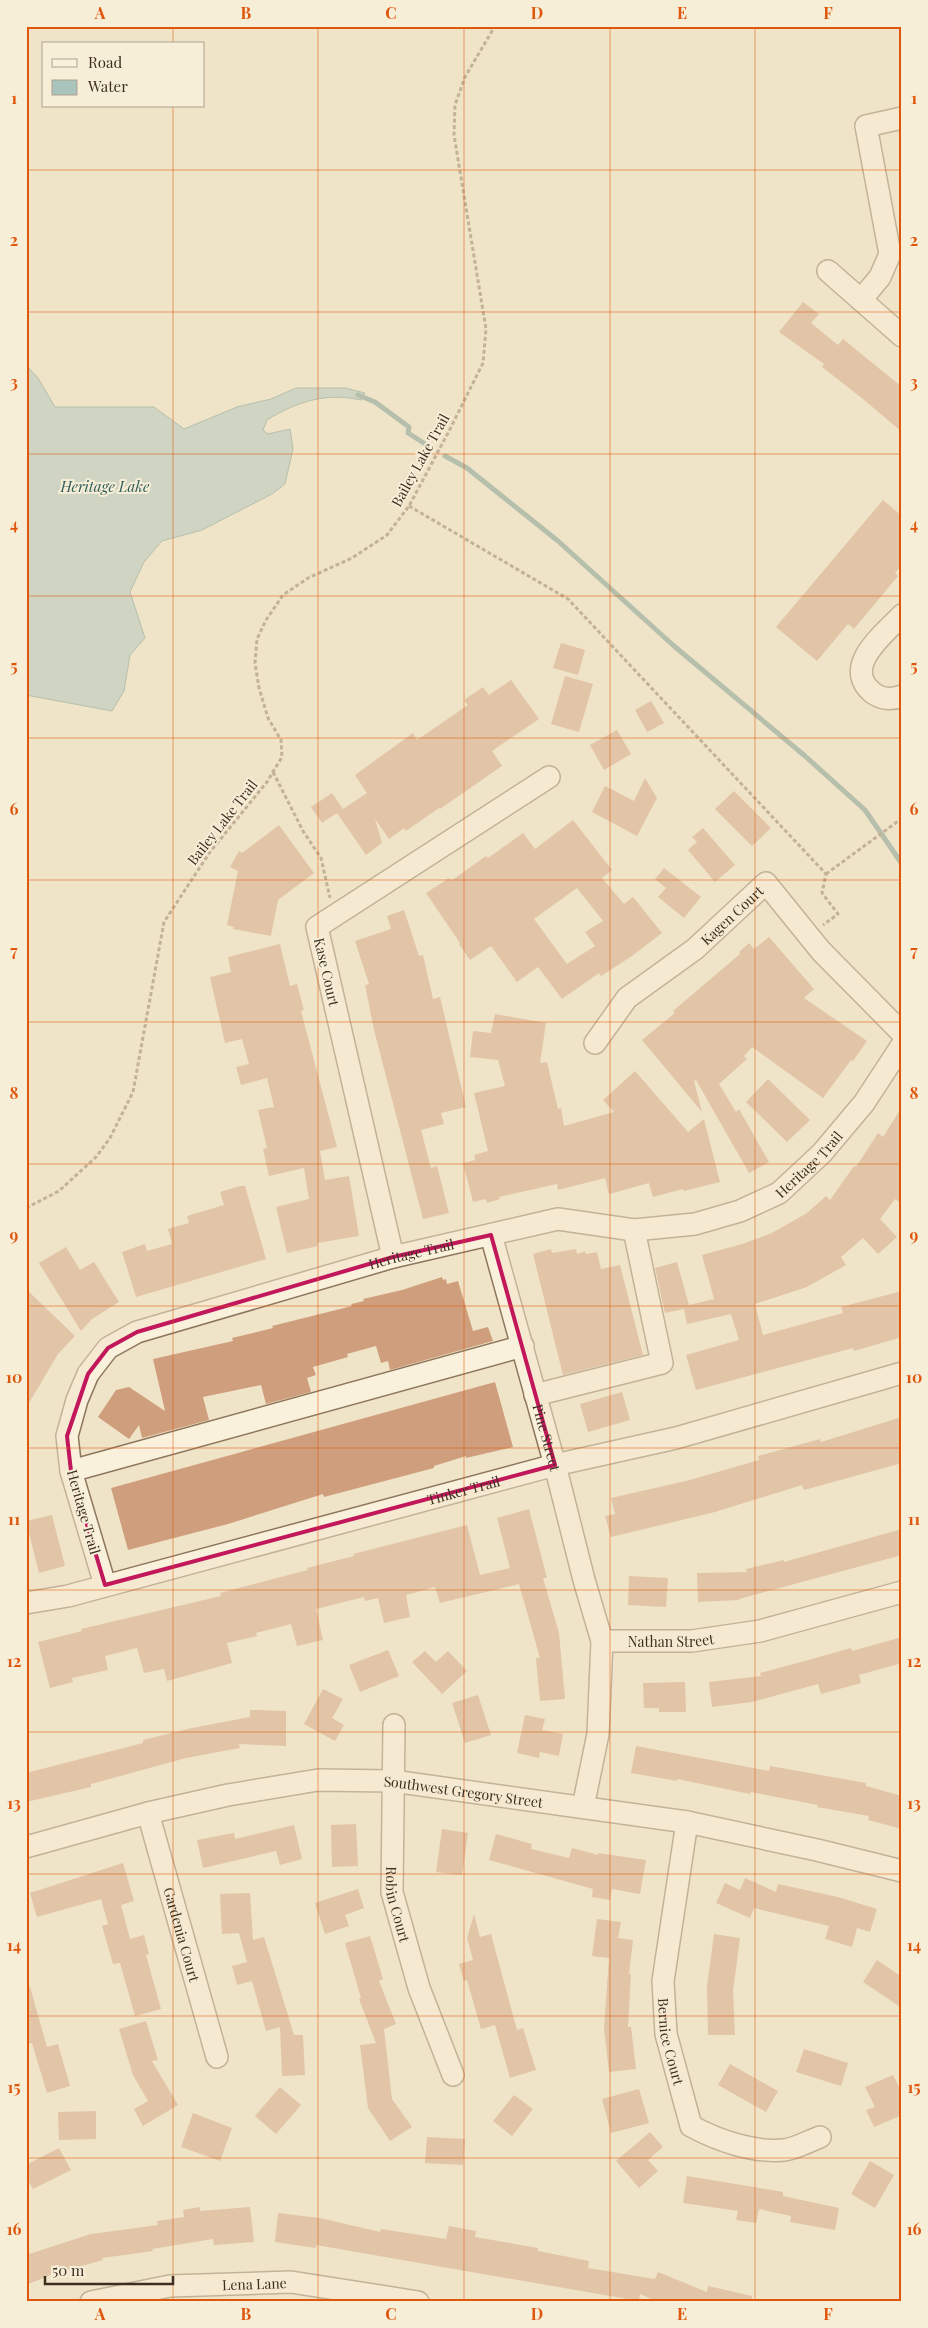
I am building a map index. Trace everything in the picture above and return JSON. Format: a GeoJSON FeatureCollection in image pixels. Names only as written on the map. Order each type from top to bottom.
{"type":"FeatureCollection","features":[{"type":"Feature","properties":{"kind":"street"},"geometry":{"type":"LineString","coordinates":[[861,300],[880,277],[893,268],[866,126],[902,118]]}},
{"type":"Feature","properties":{"kind":"street"},"geometry":{"type":"LineString","coordinates":[[828,271],[902,336]]}},
{"type":"Feature","properties":{"kind":"street"},"geometry":{"type":"LineString","coordinates":[[902,615],[862,660],[860,672],[864,686],[878,697],[895,699],[902,696]]}},
{"type":"Feature","properties":{"kind":"street","name":"Kase Court"},"geometry":{"type":"LineString","coordinates":[[393,1257],[317,927],[550,778]]}},
{"type":"Feature","properties":{"kind":"street","name":"Kagen Court"},"geometry":{"type":"LineString","coordinates":[[595,1043],[627,998],[695,949],[766,883],[821,951],[902,1033]]}},
{"type":"Feature","properties":{"kind":"street","name":"Heritage Trail"},"geometry":{"type":"LineString","coordinates":[[105,1585],[71,1471],[67,1436],[77,1400],[88,1374],[108,1348],[136,1332],[393,1257],[558,1219],[634,1230],[695,1224],[740,1211],[779,1193],[822,1153],[864,1103],[902,1045]]}},
{"type":"Feature","properties":{"kind":"street"},"geometry":{"type":"LineString","coordinates":[[535,1395],[662,1363],[634,1230]]}},
{"type":"Feature","properties":{"kind":"street","name":"Pine Street"},"geometry":{"type":"LineString","coordinates":[[491,1235],[523,1346],[584,1580],[602,1641]]}},
{"type":"Feature","properties":{"kind":"street"},"geometry":{"type":"LineString","coordinates":[[71,1471],[523,1346]]}},
{"type":"Feature","properties":{"kind":"street","name":"Tinker Trail"},"geometry":{"type":"LineString","coordinates":[[26,1603],[68,1596],[555,1465],[676,1438],[902,1374]]}},
{"type":"Feature","properties":{"kind":"street","name":"Nathan Street"},"geometry":{"type":"LineString","coordinates":[[602,1641],[692,1641],[760,1631],[902,1592]]}},
{"type":"Feature","properties":{"kind":"street"},"geometry":{"type":"LineString","coordinates":[[583,1807],[598,1734],[602,1641]]}},
{"type":"Feature","properties":{"kind":"street","name":"Robin Court"},"geometry":{"type":"LineString","coordinates":[[394,1725],[392,1892],[419,1988],[453,2075]]}},
{"type":"Feature","properties":{"kind":"street","name":"Southwest Gregory Street"},"geometry":{"type":"LineString","coordinates":[[26,1846],[148,1813],[228,1795],[318,1780],[393,1781],[687,1822],[817,1850],[902,1871]]}},
{"type":"Feature","properties":{"kind":"street","name":"Gardenia Court"},"geometry":{"type":"LineString","coordinates":[[148,1813],[218,2057]]}},
{"type":"Feature","properties":{"kind":"street","name":"Bernice Court"},"geometry":{"type":"LineString","coordinates":[[687,1822],[663,1981],[666,2034],[691,2126],[712,2137],[745,2146],[784,2150],[820,2137]]}},
{"type":"Feature","properties":{"kind":"street","name":"Lena Lane"},"geometry":{"type":"LineString","coordinates":[[91,2302],[170,2286],[291,2282],[418,2302]]}},
{"type":"Feature","properties":{"kind":"path","name":"Bailey Lake Trail"},"geometry":{"type":"LineString","coordinates":[[26,1208],[59,1191],[96,1157],[110,1138],[132,1092],[164,922],[210,852],[273,772],[282,757],[281,740],[268,718],[259,688],[255,663],[257,638],[283,596],[308,578],[352,558],[387,534],[409,506],[483,363],[486,329],[454,134],[455,105],[465,77],[496,26]]}},
{"type":"Feature","properties":{"kind":"path"},"geometry":{"type":"LineString","coordinates":[[409,506],[568,599],[826,874]]}},
{"type":"Feature","properties":{"kind":"path"},"geometry":{"type":"LineString","coordinates":[[273,772],[303,831],[321,858],[334,916]]}},
{"type":"Feature","properties":{"kind":"path"},"geometry":{"type":"LineString","coordinates":[[808,935],[838,914],[822,893],[826,874],[901,818]]}},
{"type":"Feature","properties":{"kind":"highlighted area"},"geometry":{"type":"Polygon","coordinates":[[[491,1235],[555,1465],[105,1585],[71,1471],[67,1436],[88,1374],[108,1348],[137,1332],[393,1257],[491,1235]]]}},
{"type":"Feature","properties":{"kind":"water","name":"Heritage Lake"},"geometry":{"type":"Polygon","coordinates":[[[26,365],[38,378],[55,407],[154,407],[184,429],[237,407],[271,399],[296,388],[345,388],[365,393],[361,400],[336,397],[312,400],[289,408],[267,420],[263,430],[268,434],[290,429],[293,449],[285,484],[272,494],[202,530],[162,541],[144,562],[130,592],[145,638],[130,655],[124,691],[112,711],[26,695],[26,365]]]}},
{"type":"Feature","properties":{"kind":"building"},"geometry":{"type":"Polygon","coordinates":[[[803,302],[819,314],[811,323],[838,345],[843,339],[902,387],[902,432],[822,367],[824,364],[779,332],[803,302]]]}},
{"type":"Feature","properties":{"kind":"building"},"geometry":{"type":"Polygon","coordinates":[[[883,500],[902,516],[902,565],[895,573],[898,576],[854,629],[848,624],[817,661],[776,627],[883,500]]]}},
{"type":"Feature","properties":{"kind":"building"},"geometry":{"type":"Polygon","coordinates":[[[561,643],[585,650],[578,675],[553,668],[561,643]]]}},
{"type":"Feature","properties":{"kind":"building"},"geometry":{"type":"Polygon","coordinates":[[[565,676],[593,684],[579,732],[551,724],[565,676]]]}},
{"type":"Feature","properties":{"kind":"building"},"geometry":{"type":"Polygon","coordinates":[[[511,680],[539,719],[492,751],[502,766],[406,831],[404,828],[389,839],[375,819],[382,843],[366,855],[337,813],[367,793],[355,775],[413,733],[417,740],[468,705],[464,700],[483,687],[489,695],[511,680]]]}},
{"type":"Feature","properties":{"kind":"building"},"geometry":{"type":"Polygon","coordinates":[[[651,701],[664,723],[647,732],[635,710],[651,701]]]}},
{"type":"Feature","properties":{"kind":"building"},"geometry":{"type":"Polygon","coordinates":[[[617,730],[631,754],[604,770],[590,745],[617,730]]]}},
{"type":"Feature","properties":{"kind":"building"},"geometry":{"type":"Polygon","coordinates":[[[645,778],[657,798],[637,836],[592,812],[605,786],[634,801],[645,778]]]}},
{"type":"Feature","properties":{"kind":"building"},"geometry":{"type":"Polygon","coordinates":[[[734,791],[771,828],[752,846],[715,809],[734,791]]]}},
{"type":"Feature","properties":{"kind":"building"},"geometry":{"type":"Polygon","coordinates":[[[332,793],[343,809],[322,823],[311,807],[332,793]]]}},
{"type":"Feature","properties":{"kind":"building"},"geometry":{"type":"Polygon","coordinates":[[[573,820],[612,870],[602,878],[624,904],[633,897],[662,933],[632,956],[601,976],[599,973],[562,999],[538,967],[517,982],[491,946],[470,960],[426,893],[449,878],[451,881],[523,833],[535,849],[573,820]],[[577,888],[534,919],[567,964],[595,946],[585,932],[603,921],[577,888]]]}},
{"type":"Feature","properties":{"kind":"building"},"geometry":{"type":"Polygon","coordinates":[[[279,825],[314,873],[278,900],[271,936],[233,929],[234,927],[227,925],[238,871],[230,867],[239,851],[242,853],[279,825]]]}},
{"type":"Feature","properties":{"kind":"building"},"geometry":{"type":"Polygon","coordinates":[[[703,828],[735,865],[715,882],[688,850],[697,842],[692,837],[703,828]]]}},
{"type":"Feature","properties":{"kind":"building"},"geometry":{"type":"Polygon","coordinates":[[[664,868],[701,897],[684,918],[658,897],[666,888],[655,879],[664,868]]]}},
{"type":"Feature","properties":{"kind":"building"},"geometry":{"type":"Polygon","coordinates":[[[404,910],[419,956],[423,955],[433,999],[440,997],[466,1107],[441,1113],[444,1124],[421,1130],[431,1168],[437,1166],[449,1213],[423,1219],[374,1030],[365,985],[369,984],[355,941],[391,929],[387,916],[404,910]]]}},
{"type":"Feature","properties":{"kind":"building"},"geometry":{"type":"Polygon","coordinates":[[[769,937],[814,989],[804,998],[867,1041],[823,1098],[752,1047],[744,1056],[747,1059],[719,1084],[736,1112],[739,1109],[769,1162],[749,1173],[696,1080],[694,1081],[702,1112],[642,1040],[675,1013],[673,1011],[740,954],[739,952],[749,943],[754,949],[769,937]]]}},
{"type":"Feature","properties":{"kind":"building"},"geometry":{"type":"Polygon","coordinates":[[[280,944],[290,986],[297,984],[304,1010],[301,1011],[337,1147],[320,1151],[325,1180],[349,1176],[359,1236],[317,1243],[318,1246],[287,1253],[276,1207],[309,1199],[304,1168],[269,1176],[263,1149],[267,1148],[258,1110],[274,1107],[267,1078],[241,1085],[236,1067],[249,1064],[242,1039],[225,1043],[210,977],[231,972],[228,957],[280,944]]]}},
{"type":"Feature","properties":{"kind":"building"},"geometry":{"type":"Polygon","coordinates":[[[495,1014],[546,1023],[540,1063],[547,1062],[558,1109],[561,1108],[564,1126],[614,1112],[603,1100],[635,1071],[688,1132],[704,1119],[720,1182],[653,1197],[649,1183],[609,1194],[605,1178],[558,1190],[557,1184],[499,1197],[500,1199],[487,1203],[486,1199],[473,1202],[463,1163],[475,1160],[474,1155],[488,1151],[474,1093],[505,1086],[498,1060],[470,1057],[473,1031],[491,1033],[495,1014]]]}},
{"type":"Feature","properties":{"kind":"building"},"geometry":{"type":"Polygon","coordinates":[[[768,1079],[810,1120],[787,1142],[746,1102],[768,1079]]]}},
{"type":"Feature","properties":{"kind":"building"},"geometry":{"type":"Polygon","coordinates":[[[902,1107],[902,1204],[895,1199],[880,1219],[897,1237],[878,1254],[863,1238],[841,1257],[846,1265],[807,1287],[755,1304],[763,1335],[843,1313],[841,1307],[902,1291],[902,1337],[854,1351],[853,1348],[696,1390],[686,1355],[739,1340],[731,1314],[687,1324],[684,1309],[665,1313],[655,1268],[677,1262],[689,1305],[714,1299],[702,1255],[772,1233],[807,1213],[826,1196],[830,1200],[854,1166],[856,1167],[878,1133],[883,1137],[902,1107]]]}},
{"type":"Feature","properties":{"kind":"building"},"geometry":{"type":"Polygon","coordinates":[[[245,1186],[266,1259],[136,1297],[122,1252],[145,1244],[147,1251],[172,1244],[168,1229],[189,1223],[187,1216],[224,1205],[220,1192],[245,1186]]]}},
{"type":"Feature","properties":{"kind":"building"},"geometry":{"type":"Polygon","coordinates":[[[66,1247],[80,1270],[94,1262],[119,1302],[92,1319],[81,1331],[39,1263],[66,1247]]]}},
{"type":"Feature","properties":{"kind":"building"},"geometry":{"type":"Polygon","coordinates":[[[551,1249],[552,1253],[576,1249],[577,1254],[585,1251],[586,1254],[597,1252],[601,1269],[620,1265],[643,1355],[563,1375],[533,1254],[551,1249]]]}},
{"type":"Feature","properties":{"kind":"building"},"geometry":{"type":"Polygon","coordinates":[[[442,1277],[443,1280],[446,1279],[447,1284],[458,1281],[473,1331],[488,1327],[493,1341],[390,1370],[388,1361],[381,1363],[376,1346],[347,1354],[348,1357],[313,1367],[316,1375],[307,1378],[311,1392],[266,1404],[261,1385],[203,1397],[209,1420],[142,1438],[139,1425],[129,1439],[98,1417],[116,1390],[129,1387],[165,1411],[153,1359],[233,1341],[232,1338],[352,1306],[351,1304],[364,1301],[363,1299],[402,1290],[442,1277]]]}},
{"type":"Feature","properties":{"kind":"building"},"geometry":{"type":"Polygon","coordinates":[[[26,1289],[75,1336],[58,1354],[26,1408],[26,1289]]]}},
{"type":"Feature","properties":{"kind":"building"},"geometry":{"type":"Polygon","coordinates":[[[495,1382],[513,1447],[466,1458],[466,1456],[434,1466],[434,1468],[324,1497],[323,1494],[228,1524],[128,1550],[111,1488],[495,1382]]]}},
{"type":"Feature","properties":{"kind":"building"},"geometry":{"type":"Polygon","coordinates":[[[622,1392],[630,1420],[588,1432],[580,1404],[622,1392]]]}},
{"type":"Feature","properties":{"kind":"building"},"geometry":{"type":"Polygon","coordinates":[[[902,1417],[902,1463],[804,1490],[802,1485],[715,1512],[611,1537],[605,1516],[615,1514],[611,1498],[690,1480],[759,1460],[758,1456],[820,1439],[821,1442],[902,1417]]]}},
{"type":"Feature","properties":{"kind":"building"},"geometry":{"type":"Polygon","coordinates":[[[529,1509],[547,1578],[543,1578],[559,1633],[565,1699],[540,1701],[536,1658],[540,1658],[519,1584],[440,1603],[435,1587],[406,1595],[410,1617],[384,1623],[378,1598],[365,1601],[364,1597],[316,1609],[323,1640],[297,1646],[291,1624],[256,1633],[257,1636],[227,1643],[232,1663],[167,1681],[164,1669],[144,1673],[137,1648],[105,1656],[108,1670],[72,1678],[73,1682],[50,1688],[38,1642],[82,1631],[81,1629],[221,1596],[220,1593],[308,1570],[307,1568],[354,1556],[353,1554],[467,1525],[480,1575],[510,1568],[497,1518],[529,1509]]]}},
{"type":"Feature","properties":{"kind":"building"},"geometry":{"type":"Polygon","coordinates":[[[52,1515],[65,1566],[39,1573],[26,1521],[52,1515]]]}},
{"type":"Feature","properties":{"kind":"building"},"geometry":{"type":"Polygon","coordinates":[[[902,1529],[902,1555],[739,1600],[698,1602],[697,1573],[747,1572],[746,1569],[784,1560],[784,1562],[902,1529]]]}},
{"type":"Feature","properties":{"kind":"building"},"geometry":{"type":"Polygon","coordinates":[[[629,1576],[668,1578],[666,1607],[628,1605],[629,1576]]]}},
{"type":"Feature","properties":{"kind":"building"},"geometry":{"type":"Polygon","coordinates":[[[902,1637],[902,1663],[859,1675],[861,1683],[821,1694],[818,1684],[752,1702],[712,1707],[709,1682],[761,1676],[760,1673],[851,1648],[852,1651],[902,1637]]]}},
{"type":"Feature","properties":{"kind":"building"},"geometry":{"type":"Polygon","coordinates":[[[388,1650],[399,1676],[360,1692],[349,1665],[388,1650]]]}},
{"type":"Feature","properties":{"kind":"building"},"geometry":{"type":"Polygon","coordinates":[[[425,1651],[436,1662],[448,1651],[467,1671],[442,1694],[412,1662],[425,1651]]]}},
{"type":"Feature","properties":{"kind":"building"},"geometry":{"type":"Polygon","coordinates":[[[685,1682],[686,1712],[659,1712],[659,1708],[644,1708],[643,1683],[685,1682]]]}},
{"type":"Feature","properties":{"kind":"building"},"geometry":{"type":"Polygon","coordinates":[[[323,1689],[343,1699],[332,1718],[344,1725],[335,1741],[304,1724],[323,1689]]]}},
{"type":"Feature","properties":{"kind":"building"},"geometry":{"type":"Polygon","coordinates":[[[478,1695],[491,1735],[465,1743],[452,1703],[478,1695]]]}},
{"type":"Feature","properties":{"kind":"building"},"geometry":{"type":"Polygon","coordinates":[[[250,1710],[286,1711],[286,1746],[239,1744],[240,1748],[186,1758],[91,1784],[91,1787],[26,1802],[26,1773],[143,1743],[143,1740],[250,1717],[250,1710]]]}},
{"type":"Feature","properties":{"kind":"building"},"geometry":{"type":"Polygon","coordinates":[[[525,1715],[545,1719],[542,1730],[563,1734],[559,1756],[540,1752],[539,1758],[517,1753],[525,1715]]]}},
{"type":"Feature","properties":{"kind":"building"},"geometry":{"type":"Polygon","coordinates":[[[636,1746],[769,1771],[770,1766],[866,1783],[866,1786],[902,1796],[902,1829],[868,1820],[869,1816],[817,1807],[818,1805],[751,1792],[750,1794],[677,1779],[677,1781],[631,1773],[636,1746]]]}},
{"type":"Feature","properties":{"kind":"building"},"geometry":{"type":"Polygon","coordinates":[[[356,1824],[358,1866],[332,1867],[331,1825],[356,1824]]]}},
{"type":"Feature","properties":{"kind":"building"},"geometry":{"type":"Polygon","coordinates":[[[294,1825],[302,1859],[280,1865],[276,1851],[203,1868],[197,1840],[234,1833],[235,1839],[294,1825]]]}},
{"type":"Feature","properties":{"kind":"building"},"geometry":{"type":"Polygon","coordinates":[[[442,1829],[468,1833],[462,1875],[436,1872],[442,1829]]]}},
{"type":"Feature","properties":{"kind":"building"},"geometry":{"type":"Polygon","coordinates":[[[496,1834],[532,1844],[531,1849],[569,1858],[572,1848],[598,1855],[598,1853],[646,1860],[640,1894],[612,1889],[610,1900],[592,1897],[593,1889],[489,1860],[496,1834]]]}},
{"type":"Feature","properties":{"kind":"building"},"geometry":{"type":"Polygon","coordinates":[[[123,1863],[134,1901],[121,1905],[130,1939],[144,1935],[149,1954],[146,1955],[161,2009],[135,2016],[120,1963],[113,1964],[102,1926],[108,1924],[101,1899],[37,1917],[30,1893],[123,1863]]]}},
{"type":"Feature","properties":{"kind":"building"},"geometry":{"type":"Polygon","coordinates":[[[745,1878],[776,1892],[778,1884],[838,1897],[877,1909],[870,1932],[857,1928],[852,1947],[825,1939],[829,1926],[754,1908],[750,1918],[716,1903],[725,1883],[740,1890],[745,1878]]]}},
{"type":"Feature","properties":{"kind":"building"},"geometry":{"type":"Polygon","coordinates":[[[358,1889],[364,1908],[345,1915],[349,1926],[325,1934],[315,1903],[358,1889]]]}},
{"type":"Feature","properties":{"kind":"building"},"geometry":{"type":"Polygon","coordinates":[[[250,1893],[253,1940],[264,1937],[294,2035],[303,2035],[305,2075],[282,2076],[280,2027],[266,2031],[252,1981],[237,1985],[232,1966],[247,1962],[239,1933],[222,1934],[220,1894],[250,1893]]]}},
{"type":"Feature","properties":{"kind":"building"},"geometry":{"type":"Polygon","coordinates":[[[474,1914],[480,1937],[491,1934],[517,2030],[523,2028],[536,2070],[510,2078],[495,2025],[481,2029],[467,1980],[464,1981],[459,1964],[473,1960],[467,1938],[474,1914]]]}},
{"type":"Feature","properties":{"kind":"building"},"geometry":{"type":"Polygon","coordinates":[[[597,1919],[621,1922],[618,1938],[633,1940],[629,1974],[631,1974],[628,2027],[631,2027],[636,2069],[609,2072],[604,2028],[609,1958],[592,1956],[597,1919]]]}},
{"type":"Feature","properties":{"kind":"building"},"geometry":{"type":"Polygon","coordinates":[[[714,1934],[740,1938],[733,1991],[735,2035],[708,2035],[707,1986],[714,1934]]]}},
{"type":"Feature","properties":{"kind":"building"},"geometry":{"type":"Polygon","coordinates":[[[370,1936],[383,1979],[379,1981],[396,2024],[384,2029],[392,2099],[412,2127],[390,2141],[368,2108],[360,2045],[376,2043],[359,1999],[361,1998],[345,1943],[370,1936]]]}},
{"type":"Feature","properties":{"kind":"building"},"geometry":{"type":"Polygon","coordinates":[[[877,1960],[902,1977],[902,2008],[863,1982],[877,1960]]]}},
{"type":"Feature","properties":{"kind":"building"},"geometry":{"type":"Polygon","coordinates":[[[26,1987],[30,1987],[47,2047],[58,2044],[70,2086],[47,2093],[32,2043],[26,2044],[26,1987]]]}},
{"type":"Feature","properties":{"kind":"building"},"geometry":{"type":"Polygon","coordinates":[[[146,2021],[158,2060],[152,2061],[178,2105],[143,2126],[134,2109],[148,2101],[133,2075],[119,2029],[146,2021]]]}},
{"type":"Feature","properties":{"kind":"building"},"geometry":{"type":"Polygon","coordinates":[[[804,2049],[848,2063],[841,2086],[796,2072],[804,2049]]]}},
{"type":"Feature","properties":{"kind":"building"},"geometry":{"type":"Polygon","coordinates":[[[730,2064],[778,2091],[766,2112],[718,2085],[730,2064]]]}},
{"type":"Feature","properties":{"kind":"building"},"geometry":{"type":"Polygon","coordinates":[[[893,2075],[902,2093],[902,2115],[874,2127],[866,2110],[875,2107],[865,2087],[893,2075]]]}},
{"type":"Feature","properties":{"kind":"building"},"geometry":{"type":"Polygon","coordinates":[[[280,2087],[301,2105],[276,2134],[255,2116],[280,2087]]]}},
{"type":"Feature","properties":{"kind":"building"},"geometry":{"type":"Polygon","coordinates":[[[639,2089],[649,2123],[611,2133],[602,2099],[639,2089]]]}},
{"type":"Feature","properties":{"kind":"building"},"geometry":{"type":"Polygon","coordinates":[[[514,2095],[533,2109],[512,2136],[493,2121],[514,2095]]]}},
{"type":"Feature","properties":{"kind":"building"},"geometry":{"type":"Polygon","coordinates":[[[96,2111],[96,2139],[59,2140],[58,2112],[96,2111]]]}},
{"type":"Feature","properties":{"kind":"building"},"geometry":{"type":"Polygon","coordinates":[[[193,2113],[232,2128],[220,2161],[181,2147],[193,2113]]]}},
{"type":"Feature","properties":{"kind":"building"},"geometry":{"type":"Polygon","coordinates":[[[650,2132],[663,2147],[648,2160],[658,2171],[639,2188],[616,2161],[650,2132]]]}},
{"type":"Feature","properties":{"kind":"building"},"geometry":{"type":"Polygon","coordinates":[[[427,2137],[465,2139],[463,2165],[425,2163],[427,2137]]]}},
{"type":"Feature","properties":{"kind":"building"},"geometry":{"type":"Polygon","coordinates":[[[59,2148],[71,2170],[33,2189],[26,2177],[26,2165],[59,2148]]]}},
{"type":"Feature","properties":{"kind":"building"},"geometry":{"type":"Polygon","coordinates":[[[870,2161],[894,2175],[875,2208],[851,2194],[870,2161]]]}},
{"type":"Feature","properties":{"kind":"building"},"geometry":{"type":"Polygon","coordinates":[[[687,2176],[783,2192],[783,2196],[839,2208],[835,2230],[790,2222],[791,2216],[759,2209],[756,2223],[736,2220],[738,2211],[683,2203],[687,2176]]]}},
{"type":"Feature","properties":{"kind":"building"},"geometry":{"type":"Polygon","coordinates":[[[200,2207],[200,2211],[250,2207],[254,2242],[214,2245],[213,2239],[152,2249],[153,2251],[102,2258],[103,2260],[53,2274],[26,2285],[26,2255],[91,2234],[158,2225],[157,2221],[184,2217],[183,2210],[200,2207]]]}},
{"type":"Feature","properties":{"kind":"building"},"geometry":{"type":"Polygon","coordinates":[[[278,2213],[320,2218],[380,2232],[381,2229],[446,2239],[449,2226],[476,2231],[475,2237],[538,2248],[538,2251],[589,2261],[588,2268],[655,2279],[658,2272],[707,2292],[708,2286],[752,2296],[751,2302],[658,2302],[640,2294],[639,2301],[316,2245],[316,2248],[275,2242],[278,2213]]]}},
{"type":"Feature","properties":{"kind":"waterway"},"geometry":{"type":"LineString","coordinates":[[358,395],[375,402],[409,427],[408,433],[430,447]]}},
{"type":"Feature","properties":{"kind":"waterway"},"geometry":{"type":"LineString","coordinates":[[445,456],[467,468],[558,541],[674,646],[805,756],[865,810],[902,864]]}}]}
